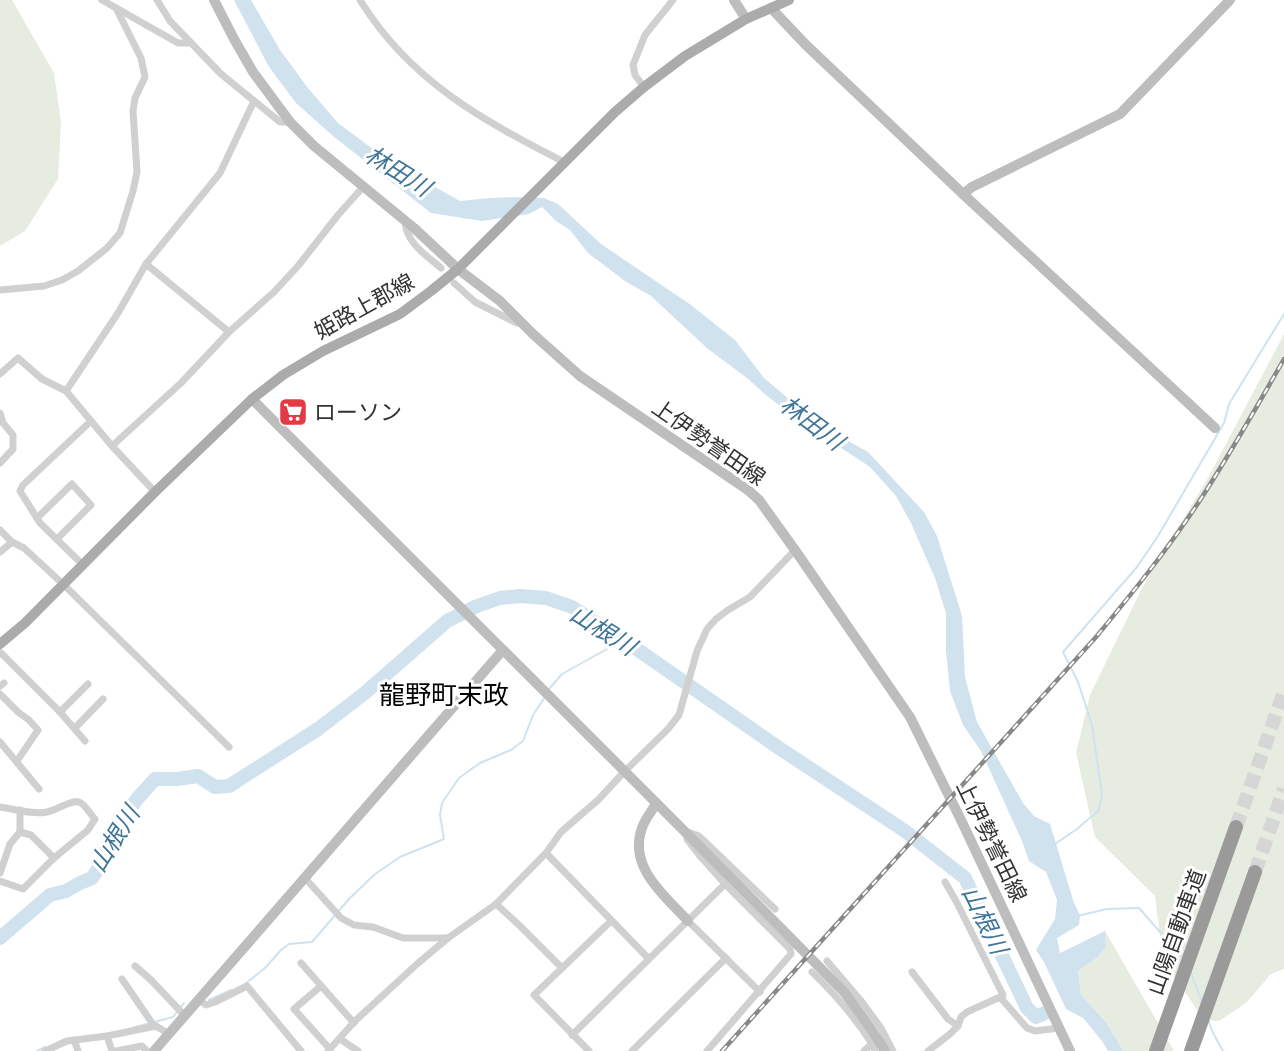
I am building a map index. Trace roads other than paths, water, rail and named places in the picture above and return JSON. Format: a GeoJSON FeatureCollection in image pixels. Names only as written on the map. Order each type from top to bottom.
{"type":"FeatureCollection","features":[{"type":"Feature","properties":{"kind":"highway","name":"山陽自動車道"},"geometry":{"type":"LineString","coordinates":[[1156,1051],[1236,826]]}},
{"type":"Feature","properties":{"kind":"highway"},"geometry":{"type":"LineString","coordinates":[[1191,1051],[1255,872]]}},
{"type":"Feature","properties":{"kind":"main road","name":"姫路上郡線"},"geometry":{"type":"LineString","coordinates":[[0,644],[25,623],[155,492],[252,399],[283,375],[323,351],[400,314],[458,269],[615,112],[644,87],[685,56],[746,19],[789,0]]}},
{"type":"Feature","properties":{"kind":"street"},"geometry":{"type":"LineString","coordinates":[[102,0],[178,43],[191,43]]}},
{"type":"Feature","properties":{"kind":"street"},"geometry":{"type":"LineString","coordinates":[[157,0],[170,21],[221,74],[280,122],[290,122]]}},
{"type":"Feature","properties":{"kind":"street","name":"上伊勢誉田線"},"geometry":{"type":"LineString","coordinates":[[214,0],[253,72],[290,122],[314,146],[405,221],[458,269],[501,301],[580,376],[748,490],[759,500],[910,717],[1070,1051]]}},
{"type":"Feature","properties":{"kind":"street"},"geometry":{"type":"LineString","coordinates":[[360,0],[402,55],[423,76],[472,112],[564,162]]}},
{"type":"Feature","properties":{"kind":"street"},"geometry":{"type":"LineString","coordinates":[[644,87],[635,75],[633,65],[645,35],[665,3],[673,0]]}},
{"type":"Feature","properties":{"kind":"street"},"geometry":{"type":"LineString","coordinates":[[734,0],[746,19]]}},
{"type":"Feature","properties":{"kind":"street"},"geometry":{"type":"LineString","coordinates":[[963,194],[972,187],[1120,114],[1230,0]]}},
{"type":"Feature","properties":{"kind":"street"},"geometry":{"type":"LineString","coordinates":[[0,290],[44,286],[62,280],[108,248],[120,233],[137,171],[133,111],[135,98],[145,76],[141,58],[116,8]]}},
{"type":"Feature","properties":{"kind":"street"},"geometry":{"type":"LineString","coordinates":[[771,8],[805,44],[963,194],[1215,428]]}},
{"type":"Feature","properties":{"kind":"street"},"geometry":{"type":"LineString","coordinates":[[66,391],[118,313],[146,264],[220,173],[254,101]]}},
{"type":"Feature","properties":{"kind":"street"},"geometry":{"type":"LineString","coordinates":[[112,446],[181,383],[229,332],[274,291],[298,266],[363,187]]}},
{"type":"Feature","properties":{"kind":"street"},"geometry":{"type":"LineString","coordinates":[[405,221],[405,229],[410,239],[441,268]]}},
{"type":"Feature","properties":{"kind":"street"},"geometry":{"type":"LineString","coordinates":[[146,264],[229,332]]}},
{"type":"Feature","properties":{"kind":"street"},"geometry":{"type":"LineString","coordinates":[[454,283],[475,302],[528,328]]}},
{"type":"Feature","properties":{"kind":"street"},"geometry":{"type":"LineString","coordinates":[[0,374],[18,358],[42,379],[66,391],[112,446],[155,492]]}},
{"type":"Feature","properties":{"kind":"street"},"geometry":{"type":"LineString","coordinates":[[252,399],[844,992],[885,1051]]}},
{"type":"Feature","properties":{"kind":"street"},"geometry":{"type":"LineString","coordinates":[[0,413],[3,423],[13,435],[13,449],[0,463]]}},
{"type":"Feature","properties":{"kind":"street"},"geometry":{"type":"LineString","coordinates":[[83,565],[37,518],[20,491],[23,485],[91,421]]}},
{"type":"Feature","properties":{"kind":"street"},"geometry":{"type":"LineString","coordinates":[[37,518],[72,484],[91,505],[57,539]]}},
{"type":"Feature","properties":{"kind":"street"},"geometry":{"type":"LineString","coordinates":[[0,530],[12,542],[24,548],[64,585],[229,747]]}},
{"type":"Feature","properties":{"kind":"street"},"geometry":{"type":"LineString","coordinates":[[0,552],[12,542]]}},
{"type":"Feature","properties":{"kind":"street"},"geometry":{"type":"LineString","coordinates":[[321,986],[294,1009],[329,1050],[354,1023],[417,964],[448,938],[496,904],[546,853],[561,832],[598,800],[668,729],[680,715],[698,651],[707,629],[722,614],[750,597],[795,550]]}},
{"type":"Feature","properties":{"kind":"street"},"geometry":{"type":"LineString","coordinates":[[160,1049],[169,1034],[502,651]]}},
{"type":"Feature","properties":{"kind":"street"},"geometry":{"type":"LineString","coordinates":[[0,652],[60,712],[85,741]]}},
{"type":"Feature","properties":{"kind":"street"},"geometry":{"type":"LineString","coordinates":[[60,712],[88,684]]}},
{"type":"Feature","properties":{"kind":"street"},"geometry":{"type":"LineString","coordinates":[[0,694],[38,730],[17,761]]}},
{"type":"Feature","properties":{"kind":"street"},"geometry":{"type":"LineString","coordinates":[[75,728],[103,699]]}},
{"type":"Feature","properties":{"kind":"street"},"geometry":{"type":"LineString","coordinates":[[0,742],[39,789]]}},
{"type":"Feature","properties":{"kind":"street"},"geometry":{"type":"LineString","coordinates":[[0,807],[34,813],[56,810],[75,801],[81,803],[94,819],[88,830],[54,858],[23,889],[0,881]]}},
{"type":"Feature","properties":{"kind":"street"},"geometry":{"type":"LineString","coordinates":[[656,803],[642,828],[639,843],[645,873],[688,921],[760,992]]}},
{"type":"Feature","properties":{"kind":"street"},"geometry":{"type":"LineString","coordinates":[[0,873],[10,844],[20,832],[20,810]]}},
{"type":"Feature","properties":{"kind":"street"},"geometry":{"type":"LineString","coordinates":[[684,830],[688,842],[725,884],[790,949],[791,954],[707,1051]]}},
{"type":"Feature","properties":{"kind":"street"},"geometry":{"type":"LineString","coordinates":[[684,830],[699,836],[775,909]]}},
{"type":"Feature","properties":{"kind":"street"},"geometry":{"type":"LineString","coordinates":[[20,832],[32,835],[54,858]]}},
{"type":"Feature","properties":{"kind":"street"},"geometry":{"type":"LineString","coordinates":[[546,853],[649,959]]}},
{"type":"Feature","properties":{"kind":"street"},"geometry":{"type":"LineString","coordinates":[[305,878],[341,918],[354,925],[373,927],[403,938],[448,938]]}},
{"type":"Feature","properties":{"kind":"street"},"geometry":{"type":"LineString","coordinates":[[945,882],[998,984],[1003,995],[1002,999],[1027,1028],[1035,1031],[1059,1028]]}},
{"type":"Feature","properties":{"kind":"street"},"geometry":{"type":"LineString","coordinates":[[572,1035],[725,884]]}},
{"type":"Feature","properties":{"kind":"street"},"geometry":{"type":"LineString","coordinates":[[496,904],[561,968]]}},
{"type":"Feature","properties":{"kind":"street"},"geometry":{"type":"LineString","coordinates":[[589,1051],[534,995],[611,921]]}},
{"type":"Feature","properties":{"kind":"street"},"geometry":{"type":"LineString","coordinates":[[632,1051],[726,958]]}},
{"type":"Feature","properties":{"kind":"street"},"geometry":{"type":"LineString","coordinates":[[827,961],[862,1002],[881,1028],[893,1051]]}},
{"type":"Feature","properties":{"kind":"street"},"geometry":{"type":"LineString","coordinates":[[301,963],[354,1023]]}},
{"type":"Feature","properties":{"kind":"street"},"geometry":{"type":"LineString","coordinates":[[135,966],[185,1016]]}},
{"type":"Feature","properties":{"kind":"street"},"geometry":{"type":"LineString","coordinates":[[812,972],[844,1005],[862,1029],[873,1048],[864,1051]]}},
{"type":"Feature","properties":{"kind":"street"},"geometry":{"type":"LineString","coordinates":[[912,972],[948,1019],[958,1026]]}},
{"type":"Feature","properties":{"kind":"street"},"geometry":{"type":"LineString","coordinates":[[122,979],[154,1026]]}},
{"type":"Feature","properties":{"kind":"street"},"geometry":{"type":"LineString","coordinates":[[199,1000],[206,1005],[247,986],[301,1051]]}},
{"type":"Feature","properties":{"kind":"street"},"geometry":{"type":"LineString","coordinates":[[928,1051],[951,1034],[958,1026],[961,1017],[967,1012],[1000,997],[1002,999]]}},
{"type":"Feature","properties":{"kind":"street"},"geometry":{"type":"LineString","coordinates":[[45,1051],[67,1041],[107,1036],[154,1026],[169,1034]]}},
{"type":"Feature","properties":{"kind":"street"},"geometry":{"type":"LineString","coordinates":[[107,1036],[114,1051],[142,1046],[147,1051]]}},
{"type":"Feature","properties":{"kind":"street"},"geometry":{"type":"LineString","coordinates":[[340,1039],[358,1051]]}},
{"type":"Feature","properties":{"kind":"street"},"geometry":{"type":"LineString","coordinates":[[74,1040],[78,1051]]}},
{"type":"Feature","properties":{"kind":"water","name":"林田川"},"geometry":{"type":"Polygon","coordinates":[[[234,0],[251,0],[280,50],[338,123],[389,161],[460,201],[519,197],[544,198],[558,204],[601,244],[691,305],[735,340],[764,378],[821,426],[868,452],[924,512],[937,536],[962,616],[965,677],[977,722],[1023,803],[1034,816],[1050,824],[1074,903],[1080,915],[1079,925],[1057,938],[1060,953],[1105,931],[1106,947],[1098,957],[1078,971],[1081,995],[1106,1022],[1123,1051],[1108,1051],[1083,1018],[1066,1009],[1036,950],[1055,919],[1057,900],[1046,872],[1029,861],[981,751],[963,725],[950,691],[946,651],[946,613],[935,578],[911,523],[896,496],[870,467],[790,414],[708,349],[651,296],[625,281],[588,253],[570,230],[556,221],[542,207],[529,214],[482,221],[431,213],[333,136],[296,103],[269,67],[234,0]]]}},
{"type":"Feature","properties":{"kind":"waterway"},"geometry":{"type":"LineString","coordinates":[[1055,844],[1099,810],[1102,795],[1092,725],[1078,682],[1063,652],[1137,567],[1158,536],[1224,423],[1229,404],[1284,314]]}},
{"type":"Feature","properties":{"kind":"waterway","name":"山根川"},"geometry":{"type":"LineString","coordinates":[[0,938],[50,895],[66,891],[92,878],[101,865],[110,838],[137,799],[155,779],[198,776],[215,787],[229,786],[318,729],[366,692],[447,621],[477,606],[500,598],[520,596],[546,598],[572,607],[905,831],[965,878],[1027,1008],[1036,1017],[1045,1013]]}},
{"type":"Feature","properties":{"kind":"waterway"},"geometry":{"type":"LineString","coordinates":[[549,689],[562,674],[607,649],[618,638]]}},
{"type":"Feature","properties":{"kind":"waterway"},"geometry":{"type":"LineString","coordinates":[[245,984],[289,944],[312,942],[349,899],[375,874],[400,857],[444,839],[440,815],[442,803],[459,778],[480,763],[511,750],[523,741],[533,715],[545,697]]}},
{"type":"Feature","properties":{"kind":"waterway"},"geometry":{"type":"LineString","coordinates":[[1077,916],[1107,909],[1139,908],[1183,958]]}},
{"type":"Feature","properties":{"kind":"waterway"},"geometry":{"type":"LineString","coordinates":[[1190,971],[1202,1002]]}},
{"type":"Feature","properties":{"kind":"waterway"},"geometry":{"type":"LineString","coordinates":[[209,1000],[231,990]]}},
{"type":"Feature","properties":{"kind":"waterway"},"geometry":{"type":"LineString","coordinates":[[132,1028],[173,1017],[184,1003]]}},
{"type":"Feature","properties":{"kind":"waterway"},"geometry":{"type":"LineString","coordinates":[[1208,1019],[1223,1051]]}},
{"type":"Feature","properties":{"kind":"waterway"},"geometry":{"type":"LineString","coordinates":[[37,1051],[45,1047]]}},
{"type":"Feature","properties":{"kind":"tunnel"},"geometry":{"type":"LineString","coordinates":[[1236,827],[1284,692]]}},
{"type":"Feature","properties":{"kind":"tunnel"},"geometry":{"type":"LineString","coordinates":[[1255,872],[1284,789]]}},
{"type":"Feature","properties":{"kind":"railway"},"geometry":{"type":"LineString","coordinates":[[722,1051],[1096,637],[1192,513],[1284,359]]}},
{"type":"Feature","properties":{"kind":"place","name":"ローソン"},"geometry":{"type":"Point","coordinates":[293,412]}},
{"type":"Feature","properties":{"kind":"district","name":"龍野町末政"},"geometry":{"type":"Point","coordinates":[444,694]}}]}
